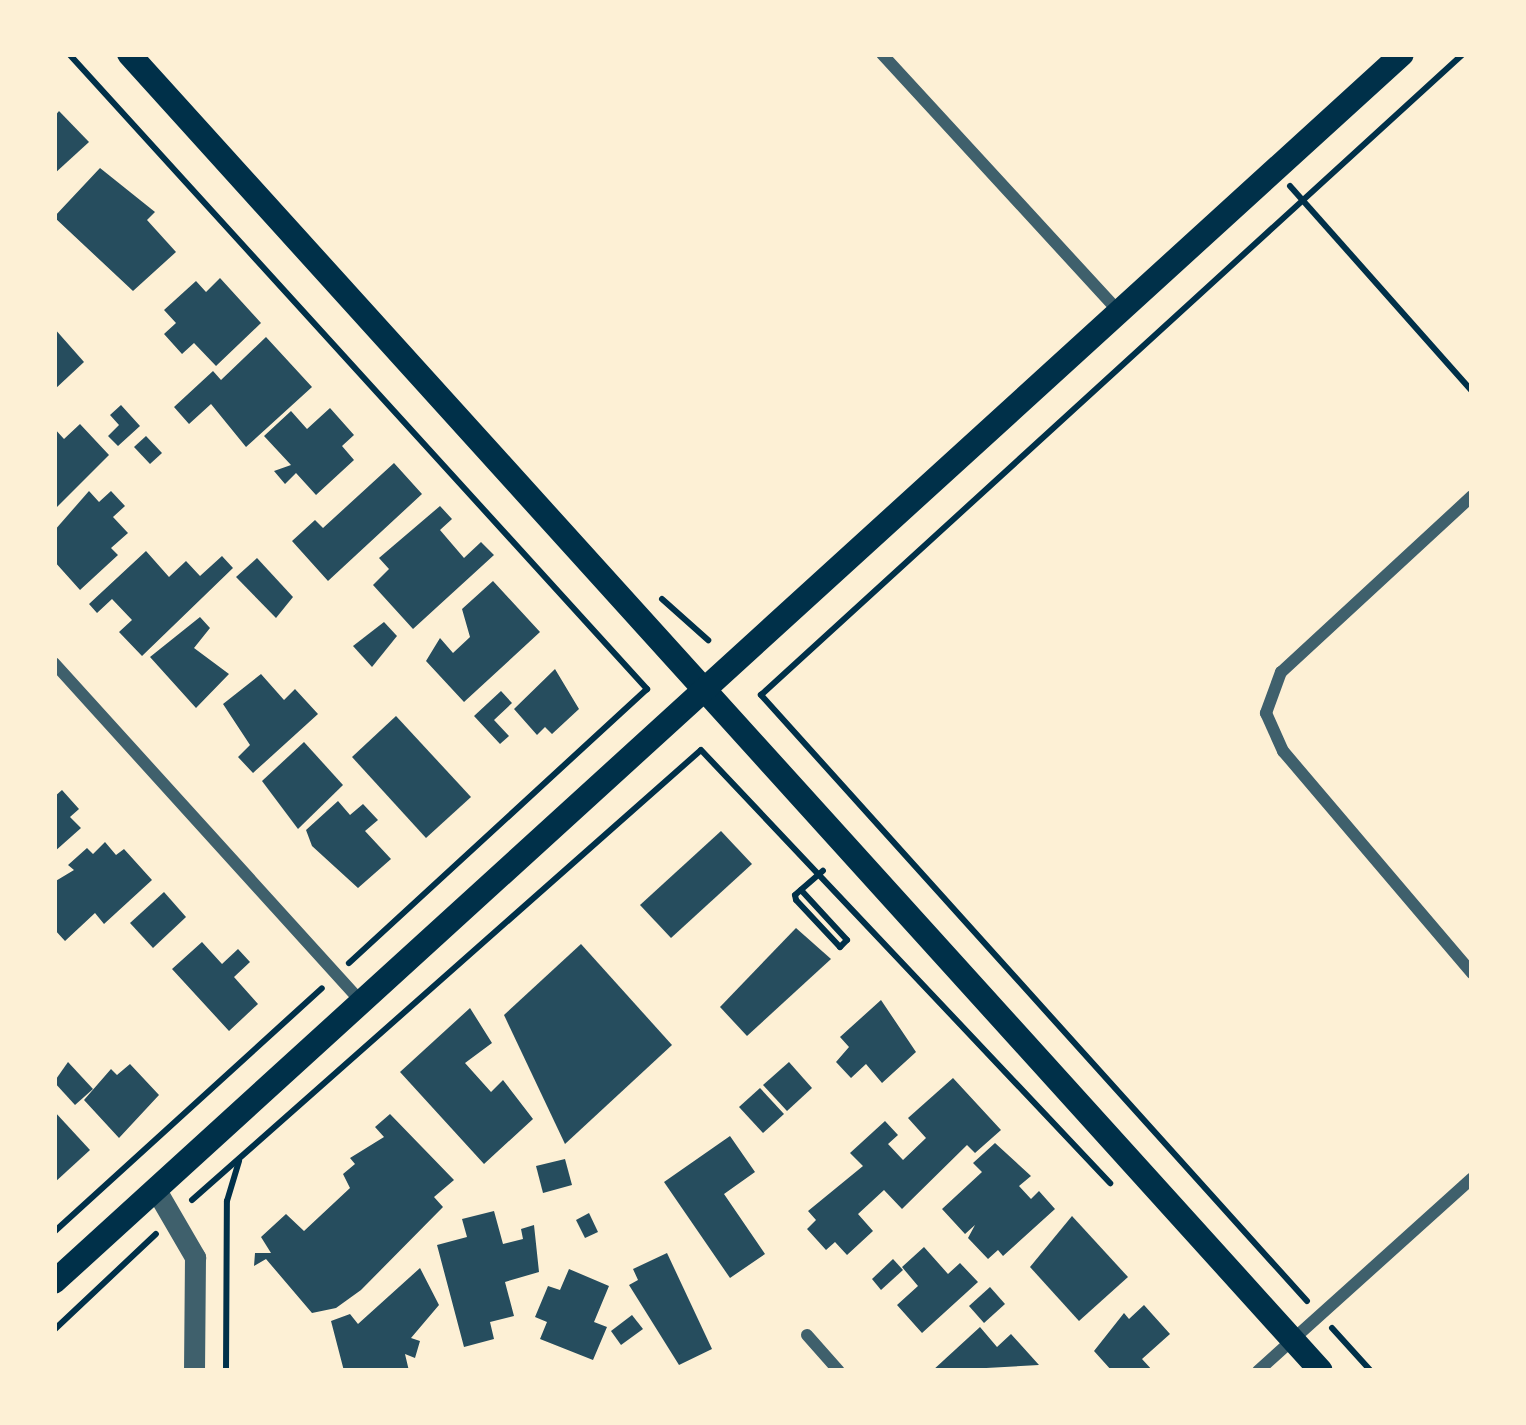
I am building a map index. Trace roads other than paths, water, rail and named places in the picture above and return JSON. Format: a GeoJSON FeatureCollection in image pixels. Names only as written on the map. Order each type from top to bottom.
{"type":"FeatureCollection","features":[{"type":"Feature","properties":{"kind":"main road"},"geometry":{"type":"LineString","coordinates":[[129,54],[1321,1371]]}},
{"type":"Feature","properties":{"kind":"main road"},"geometry":{"type":"LineString","coordinates":[[54,1281],[1402,54]]}},
{"type":"Feature","properties":{"kind":"street"},"geometry":{"type":"LineString","coordinates":[[882,54],[1120,314]]}},
{"type":"Feature","properties":{"kind":"street"},"geometry":{"type":"LineString","coordinates":[[1472,496],[1281,672],[1266,713],[1282,752],[1472,973]]}},
{"type":"Feature","properties":{"kind":"street"},"geometry":{"type":"LineString","coordinates":[[54,664],[362,1003]]}},
{"type":"Feature","properties":{"kind":"street"},"geometry":{"type":"LineString","coordinates":[[1258,1371],[1472,1178]]}},
{"type":"Feature","properties":{"kind":"street"},"geometry":{"type":"LineString","coordinates":[[155,1190],[176,1215],[195,1257],[194,1371]]}},
{"type":"Feature","properties":{"kind":"street"},"geometry":{"type":"LineString","coordinates":[[807,1335],[839,1371]]}}]}
